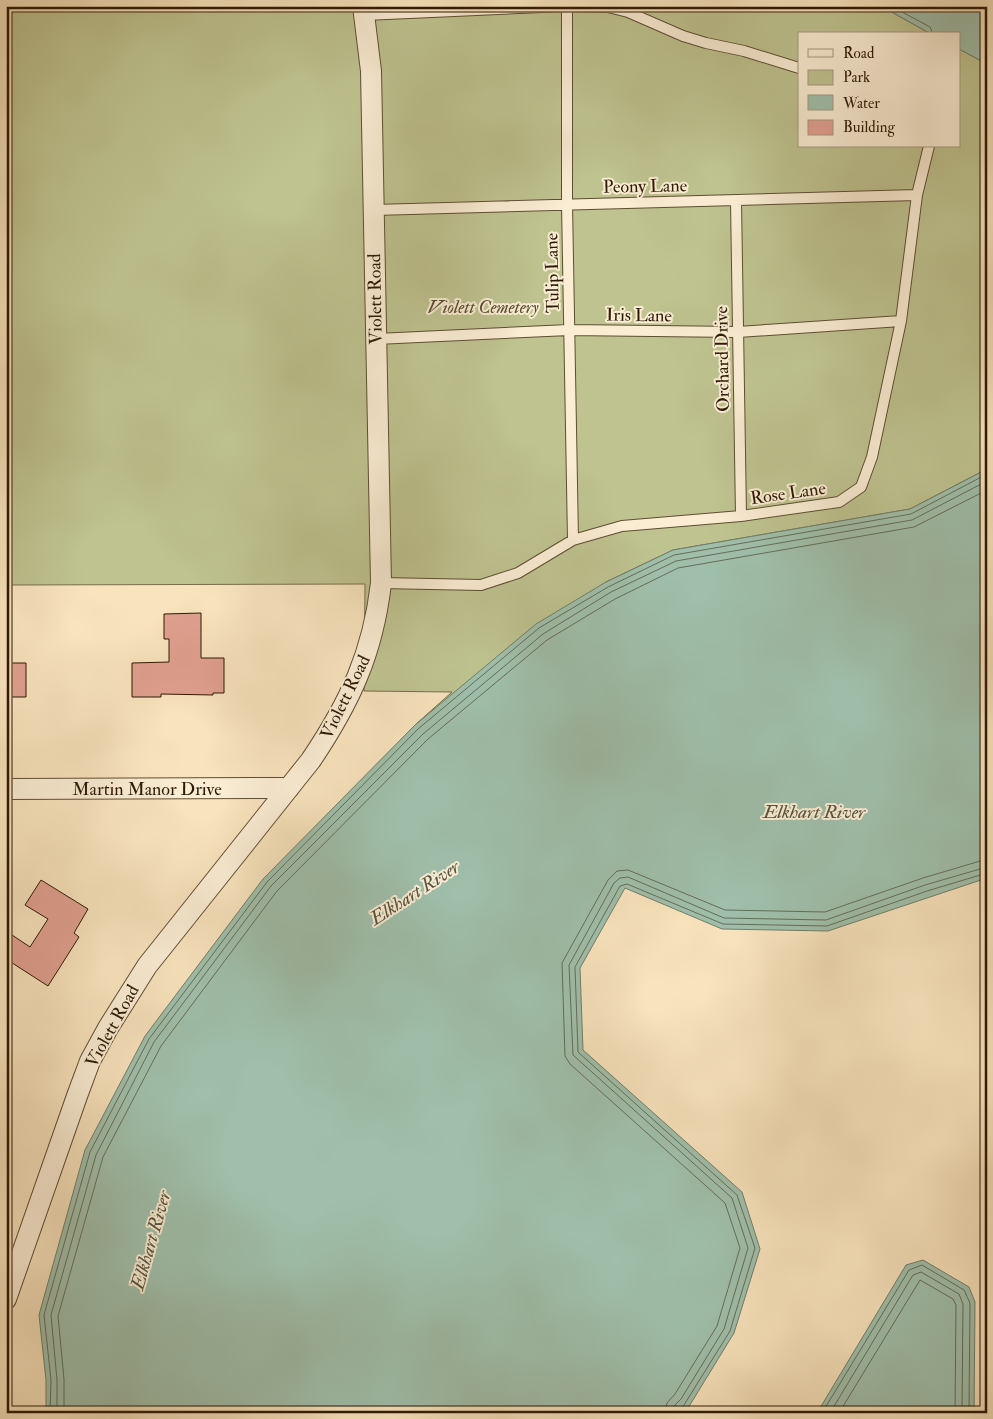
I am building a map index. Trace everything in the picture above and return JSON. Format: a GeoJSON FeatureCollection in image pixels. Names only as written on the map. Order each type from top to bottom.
{"type":"FeatureCollection","features":[{"type":"Feature","properties":{"kind":"street","name":"Violett Road"},"geometry":{"type":"LineString","coordinates":[[6,1300],[90,1061],[108,1028],[147,966],[289,788],[331,730],[351,692],[368,651],[377,617],[381,583],[371,70],[364,10]]}},
{"type":"Feature","properties":{"kind":"street","name":"Martin Manor Drive"},"geometry":{"type":"LineString","coordinates":[[6,789],[289,788]]}},
{"type":"Feature","properties":{"kind":"lane"},"geometry":{"type":"LineString","coordinates":[[364,10],[566,6]]}},
{"type":"Feature","properties":{"kind":"lane","name":"Tulip Lane"},"geometry":{"type":"LineString","coordinates":[[566,6],[567,204],[573,540]]}},
{"type":"Feature","properties":{"kind":"lane"},"geometry":{"type":"LineString","coordinates":[[571,6],[608,7],[628,12],[690,38],[744,50],[798,68]]}},
{"type":"Feature","properties":{"kind":"lane","name":"Rose Lane"},"geometry":{"type":"LineString","coordinates":[[381,583],[481,585],[518,573],[573,540],[622,526],[741,516],[839,502],[861,488],[872,457],[901,321],[917,195],[929,148]]}},
{"type":"Feature","properties":{"kind":"lane","name":"Peony Lane"},"geometry":{"type":"LineString","coordinates":[[374,210],[917,195]]}},
{"type":"Feature","properties":{"kind":"lane","name":"Orchard Drive"},"geometry":{"type":"LineString","coordinates":[[736,201],[741,516]]}},
{"type":"Feature","properties":{"kind":"lane","name":"Iris Lane"},"geometry":{"type":"LineString","coordinates":[[376,340],[569,330],[738,332],[901,321]]}},
{"type":"Feature","properties":{"kind":"green space","name":"Violett Cemetery"},"geometry":{"type":"Polygon","coordinates":[[[6,6],[881,6],[927,32],[798,32],[798,148],[960,148],[960,50],[987,64],[987,469],[910,509],[673,550],[606,582],[415,725],[452,692],[364,691],[365,584],[6,585],[6,6]]]}},
{"type":"Feature","properties":{"kind":"water"},"geometry":{"type":"Polygon","coordinates":[[[881,6],[987,6],[987,64],[960,50],[960,32],[927,32],[881,6]]]}},
{"type":"Feature","properties":{"kind":"water","name":"Elkhart River"},"geometry":{"type":"Polygon","coordinates":[[[987,469],[987,878],[828,931],[722,929],[625,888],[580,968],[583,1050],[742,1192],[760,1249],[734,1333],[688,1408],[680,1413],[46,1413],[46,1380],[39,1315],[85,1150],[145,1036],[263,879],[415,725],[536,624],[606,582],[673,550],[910,509],[987,469]]]}},
{"type":"Feature","properties":{"kind":"water"},"geometry":{"type":"Polygon","coordinates":[[[923,1260],[969,1287],[975,1302],[974,1413],[817,1413],[906,1265],[923,1260]]]}},
{"type":"Feature","properties":{"kind":"building"},"geometry":{"type":"Polygon","coordinates":[[[201,613],[201,658],[224,658],[224,693],[213,693],[213,695],[161,694],[161,697],[132,697],[132,663],[169,662],[169,639],[164,639],[164,614],[201,613]]]}},
{"type":"Feature","properties":{"kind":"building"},"geometry":{"type":"Polygon","coordinates":[[[6,653],[10,653],[10,663],[26,663],[26,697],[6,697],[6,653]]]}},
{"type":"Feature","properties":{"kind":"building"},"geometry":{"type":"Polygon","coordinates":[[[41,880],[88,909],[74,933],[79,937],[48,986],[6,959],[6,944],[12,935],[30,947],[48,919],[25,905],[41,880]]]}}]}
